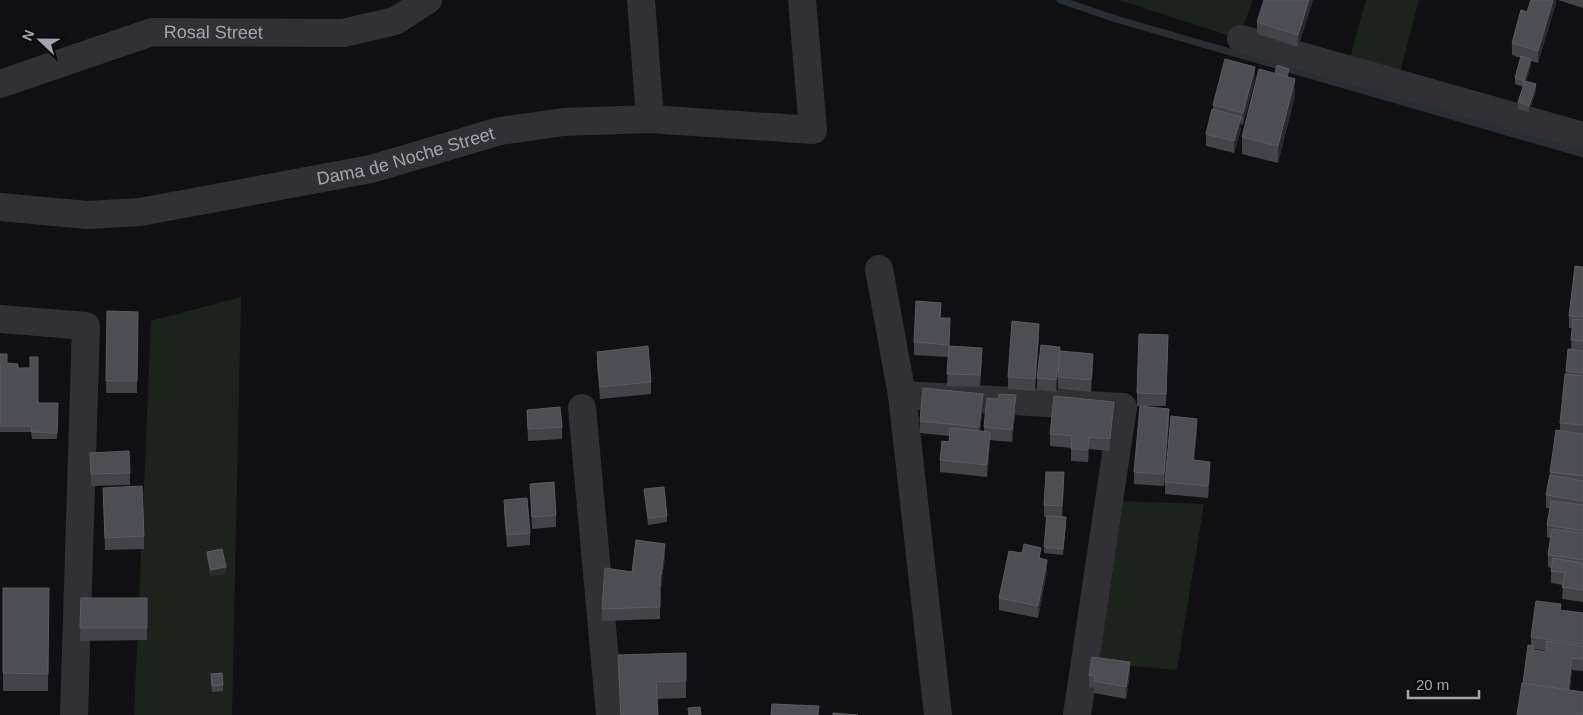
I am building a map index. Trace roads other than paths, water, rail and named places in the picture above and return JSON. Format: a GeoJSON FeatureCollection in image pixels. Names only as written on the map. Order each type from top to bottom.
{"type":"FeatureCollection","features":[{"type":"Feature","properties":{"kind":"street","name":"Rosal Street"},"geometry":{"type":"LineString","coordinates":[[0,84],[152,32],[343,33],[395,21],[428,0]]}},
{"type":"Feature","properties":{"kind":"street"},"geometry":{"type":"LineString","coordinates":[[641,0],[650,119]]}},
{"type":"Feature","properties":{"kind":"street","name":"Dama de Noche Street"},"geometry":{"type":"LineString","coordinates":[[0,207],[87,215],[140,212],[371,168],[500,131],[564,122],[650,119],[813,130],[802,0]]}},
{"type":"Feature","properties":{"kind":"street"},"geometry":{"type":"LineString","coordinates":[[1241,39],[1583,136]]}},
{"type":"Feature","properties":{"kind":"street"},"geometry":{"type":"LineString","coordinates":[[879,269],[902,394],[938,715]]}},
{"type":"Feature","properties":{"kind":"street"},"geometry":{"type":"LineString","coordinates":[[0,319],[86,326],[74,715]]}},
{"type":"Feature","properties":{"kind":"street"},"geometry":{"type":"LineString","coordinates":[[902,394],[1123,407],[1077,715]]}},
{"type":"Feature","properties":{"kind":"street"},"geometry":{"type":"LineString","coordinates":[[582,408],[610,715]]}},
{"type":"Feature","properties":{"kind":"waterway"},"geometry":{"type":"LineString","coordinates":[[1060,0],[1116,19],[1583,154]]}}]}
